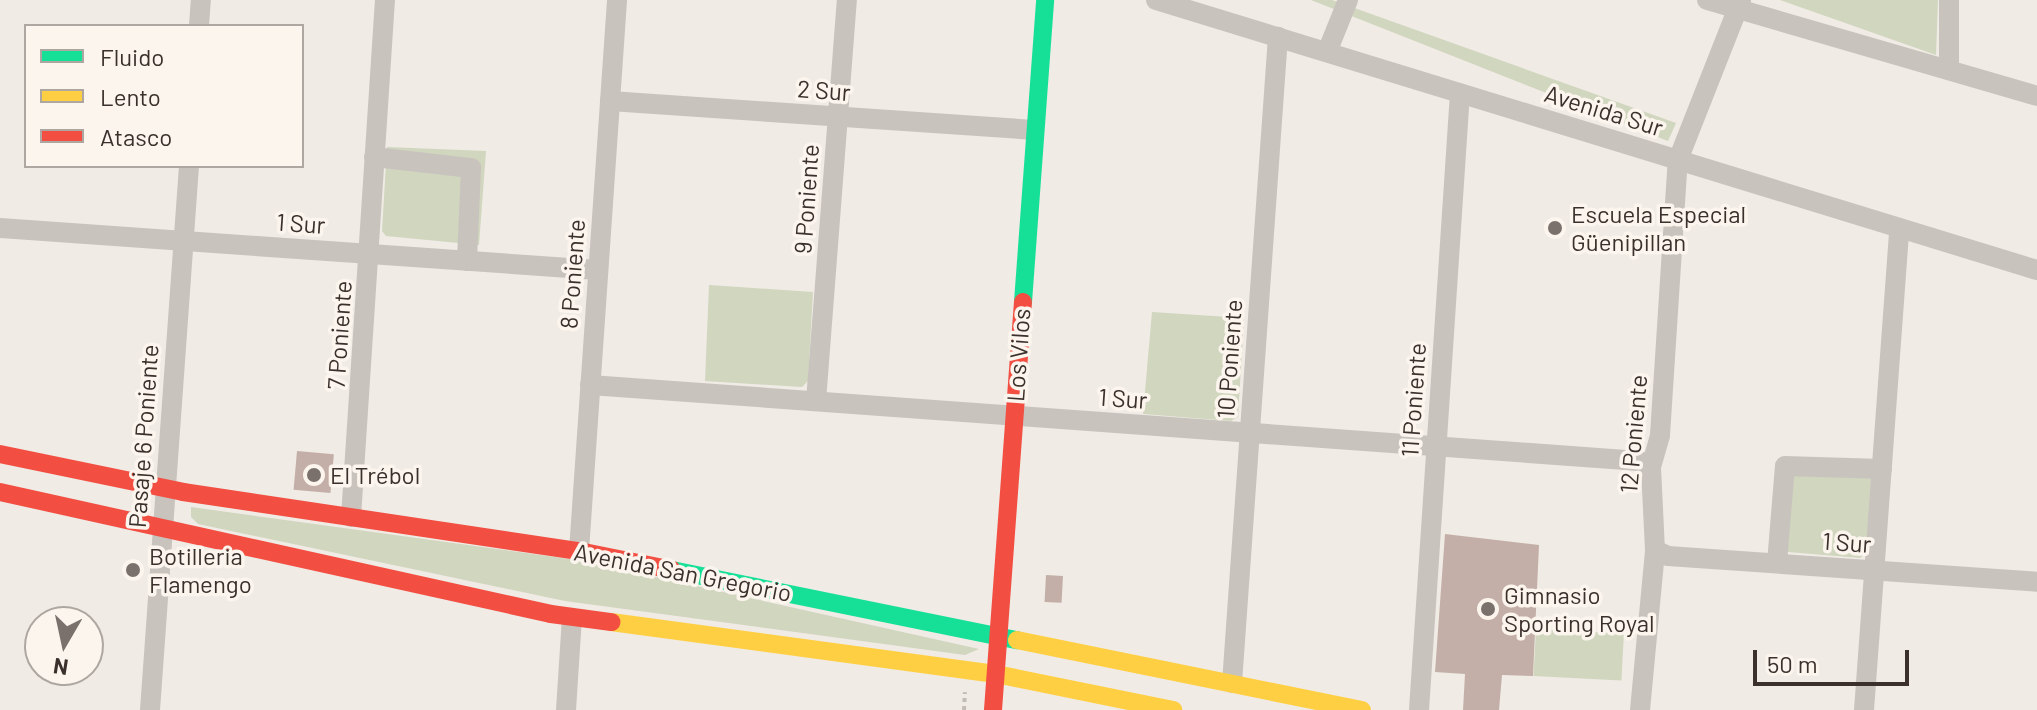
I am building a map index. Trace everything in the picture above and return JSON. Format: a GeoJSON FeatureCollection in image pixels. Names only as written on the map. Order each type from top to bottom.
{"type":"FeatureCollection","features":[{"type":"Feature","properties":{"kind":"main road","name":"Los Vilos"},"geometry":{"type":"LineString","coordinates":[[993,710],[1045,0]]}},
{"type":"Feature","properties":{"kind":"main road","name":"Avenida San Gregorio"},"geometry":{"type":"LineString","coordinates":[[0,454],[166,489],[579,551],[1362,710]]}},
{"type":"Feature","properties":{"kind":"main road"},"geometry":{"type":"LineString","coordinates":[[0,492],[572,618],[996,674],[1173,710]]}},
{"type":"Feature","properties":{"kind":"street"},"geometry":{"type":"LineString","coordinates":[[199,24],[201,0]]}},
{"type":"Feature","properties":{"kind":"street","name":"7 Poniente"},"geometry":{"type":"LineString","coordinates":[[351,517],[385,0]]}},
{"type":"Feature","properties":{"kind":"street","name":"8 Poniente"},"geometry":{"type":"LineString","coordinates":[[579,551],[617,0]]}},
{"type":"Feature","properties":{"kind":"street","name":"9 Poniente"},"geometry":{"type":"LineString","coordinates":[[816,401],[847,0]]}},
{"type":"Feature","properties":{"kind":"street","name":"Avenida Sur"},"geometry":{"type":"LineString","coordinates":[[1156,0],[1195,6],[1278,37],[2037,270]]}},
{"type":"Feature","properties":{"kind":"street"},"geometry":{"type":"LineString","coordinates":[[1327,52],[1348,0]]}},
{"type":"Feature","properties":{"kind":"street"},"geometry":{"type":"LineString","coordinates":[[1707,0],[1739,4],[2037,96]]}},
{"type":"Feature","properties":{"kind":"street"},"geometry":{"type":"LineString","coordinates":[[1949,0],[1949,70]]}},
{"type":"Feature","properties":{"kind":"street","name":"12 Poniente"},"geometry":{"type":"LineString","coordinates":[[1640,710],[1655,550],[1651,467],[1660,435],[1678,160],[1739,4]]}},
{"type":"Feature","properties":{"kind":"street","name":"10 Poniente"},"geometry":{"type":"LineString","coordinates":[[1232,683],[1278,37]]}},
{"type":"Feature","properties":{"kind":"street","name":"11 Poniente"},"geometry":{"type":"LineString","coordinates":[[1419,710],[1460,93]]}},
{"type":"Feature","properties":{"kind":"street","name":"2 Sur"},"geometry":{"type":"LineString","coordinates":[[610,101],[1034,130]]}},
{"type":"Feature","properties":{"kind":"street"},"geometry":{"type":"LineString","coordinates":[[374,157],[471,168],[467,261]]}},
{"type":"Feature","properties":{"kind":"street","name":"Pasaje 6 Poniente"},"geometry":{"type":"LineString","coordinates":[[150,710],[189,168]]}},
{"type":"Feature","properties":{"kind":"street","name":"1 Sur"},"geometry":{"type":"LineString","coordinates":[[0,228],[598,270]]}},
{"type":"Feature","properties":{"kind":"street"},"geometry":{"type":"LineString","coordinates":[[1864,710],[1899,228]]}},
{"type":"Feature","properties":{"kind":"street","name":"1 Sur"},"geometry":{"type":"LineString","coordinates":[[590,385],[1639,461],[1651,467]]}},
{"type":"Feature","properties":{"kind":"street"},"geometry":{"type":"LineString","coordinates":[[1777,563],[1785,466],[1882,469]]}},
{"type":"Feature","properties":{"kind":"street","name":"1 Sur"},"geometry":{"type":"LineString","coordinates":[[1655,550],[1668,556],[2037,582]]}},
{"type":"Feature","properties":{"kind":"street"},"geometry":{"type":"LineString","coordinates":[[566,710],[572,618]]}},
{"type":"Feature","properties":{"kind":"green space"},"geometry":{"type":"Polygon","coordinates":[[[1311,0],[1332,0],[1676,123],[1668,141],[1311,0]]]}},
{"type":"Feature","properties":{"kind":"green space"},"geometry":{"type":"Polygon","coordinates":[[[1780,0],[1938,0],[1936,55],[1780,0]]]}},
{"type":"Feature","properties":{"kind":"green space"},"geometry":{"type":"Polygon","coordinates":[[[387,147],[486,151],[479,245],[386,236],[382,231],[387,147]]]}},
{"type":"Feature","properties":{"kind":"green space"},"geometry":{"type":"Polygon","coordinates":[[[709,285],[813,292],[808,381],[802,387],[705,381],[709,285]]]}},
{"type":"Feature","properties":{"kind":"green space"},"geometry":{"type":"Polygon","coordinates":[[[1152,312],[1244,318],[1238,417],[1231,421],[1143,414],[1152,312]]]}},
{"type":"Feature","properties":{"kind":"green space"},"geometry":{"type":"Polygon","coordinates":[[[1866,474],[1875,482],[1869,551],[1860,558],[1788,552],[1783,547],[1786,476],[1866,474]]]}},
{"type":"Feature","properties":{"kind":"green space"},"geometry":{"type":"Polygon","coordinates":[[[191,507],[584,561],[979,649],[965,655],[565,601],[198,524],[191,517],[191,507]]]}},
{"type":"Feature","properties":{"kind":"green space"},"geometry":{"type":"Polygon","coordinates":[[[1536,629],[1624,634],[1621,681],[1534,676],[1536,629]]]}},
{"type":"Feature","properties":{"kind":"building","name":"El Trébol"},"geometry":{"type":"Polygon","coordinates":[[[297,451],[334,454],[330,493],[294,490],[297,451]]]}},
{"type":"Feature","properties":{"kind":"building","name":"Gimnasio Sporting Royal"},"geometry":{"type":"Polygon","coordinates":[[[1445,534],[1539,545],[1533,676],[1502,675],[1499,710],[1463,710],[1465,674],[1435,672],[1445,534]]]}},
{"type":"Feature","properties":{"kind":"building"},"geometry":{"type":"Polygon","coordinates":[[[1046,575],[1063,576],[1062,603],[1045,602],[1046,575]]]}},
{"type":"Feature","properties":{"kind":"traffic: fast"},"geometry":{"type":"LineString","coordinates":[[1023,302],[1045,0]]}},
{"type":"Feature","properties":{"kind":"traffic: fast"},"geometry":{"type":"LineString","coordinates":[[672,570],[1017,640]]}},
{"type":"Feature","properties":{"kind":"traffic: slow"},"geometry":{"type":"LineString","coordinates":[[611,622],[996,674],[1173,710]]}},
{"type":"Feature","properties":{"kind":"traffic: slow"},"geometry":{"type":"LineString","coordinates":[[1017,640],[1362,710]]}},
{"type":"Feature","properties":{"kind":"traffic: jam"},"geometry":{"type":"LineString","coordinates":[[993,710],[1023,302]]}},
{"type":"Feature","properties":{"kind":"traffic: jam"},"geometry":{"type":"LineString","coordinates":[[0,454],[183,492],[579,551],[672,570]]}},
{"type":"Feature","properties":{"kind":"traffic: jam"},"geometry":{"type":"LineString","coordinates":[[0,492],[551,614],[611,622]]}},
{"type":"Feature","properties":{"kind":"place","name":"Escuela Especial Güenipillan"},"geometry":{"type":"Point","coordinates":[1555,228]}},
{"type":"Feature","properties":{"kind":"place","name":"El Trébol"},"geometry":{"type":"Point","coordinates":[314,475]}},
{"type":"Feature","properties":{"kind":"place","name":"Botilleria Flamengo"},"geometry":{"type":"Point","coordinates":[133,570]}},
{"type":"Feature","properties":{"kind":"place","name":"Gimnasio Sporting Royal"},"geometry":{"type":"Point","coordinates":[1488,609]}}]}
